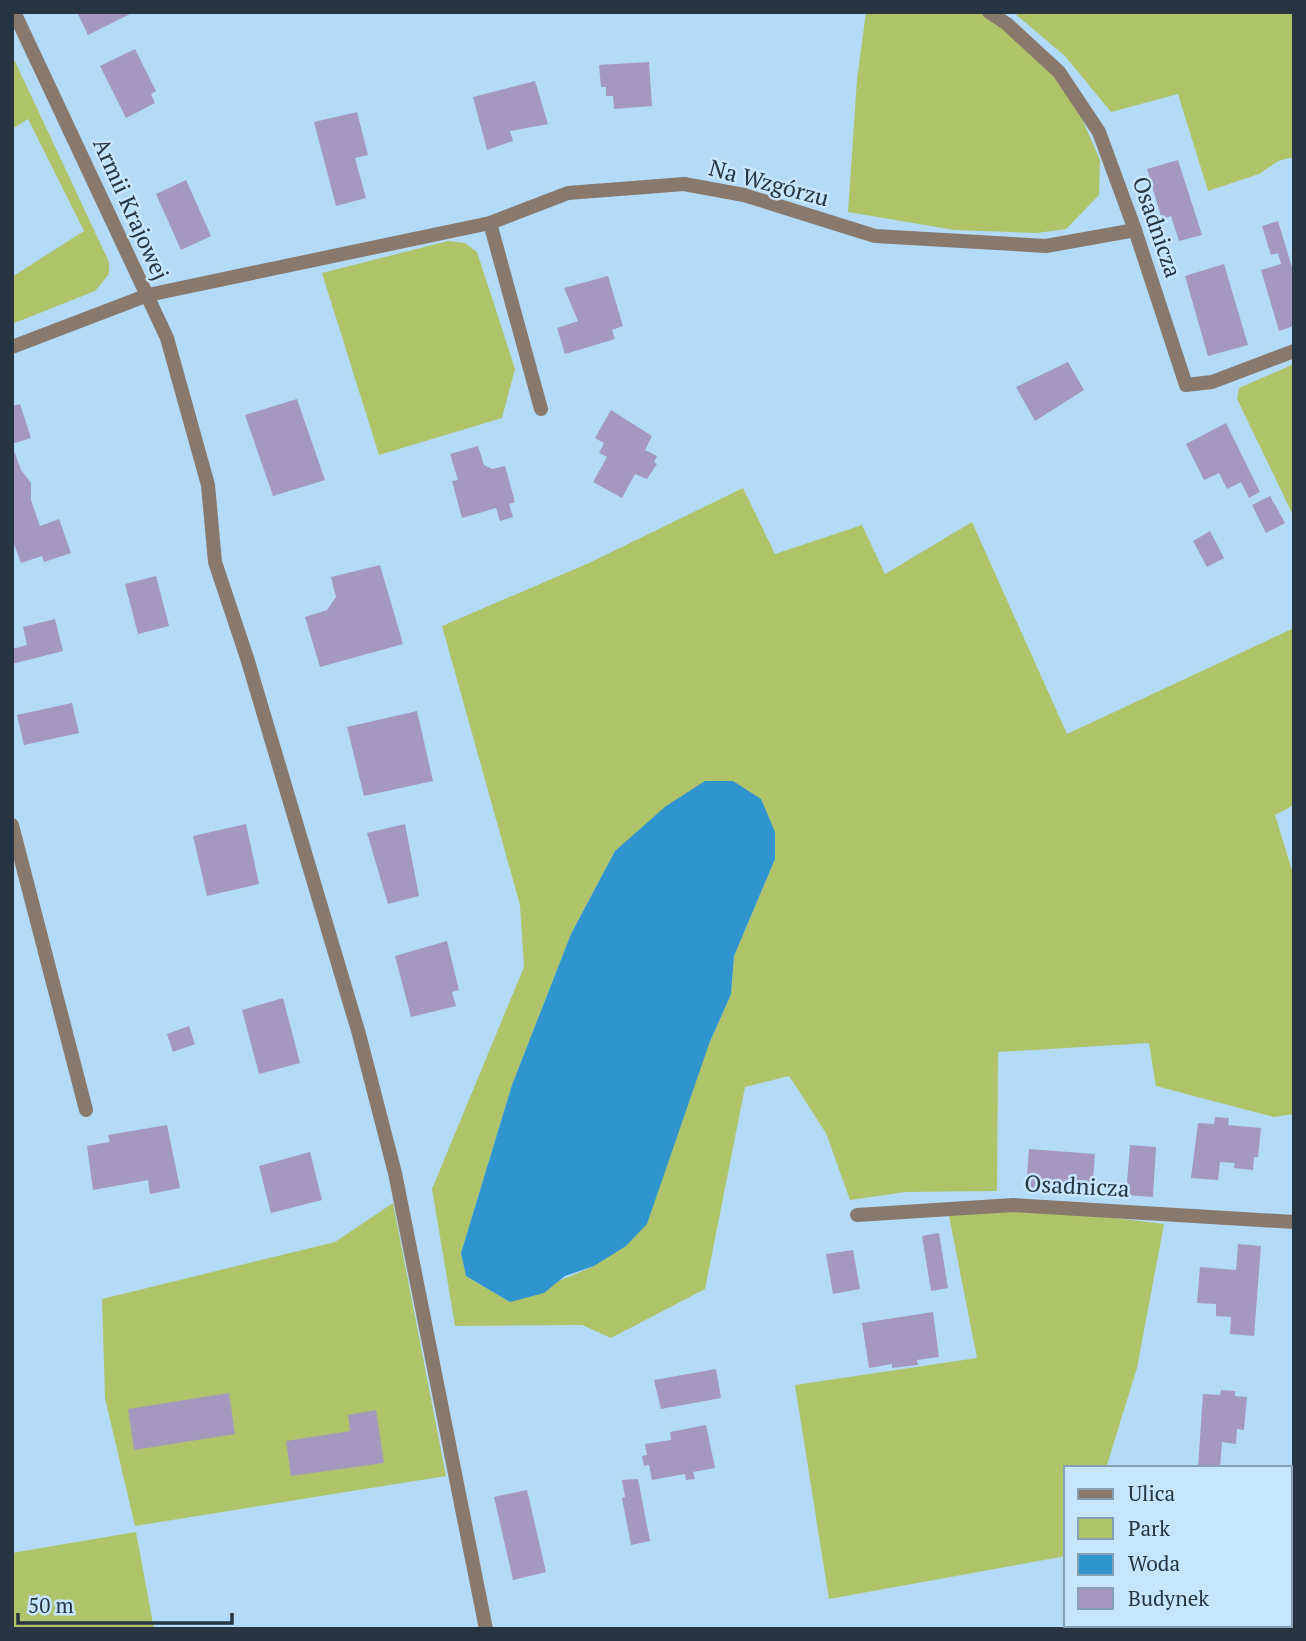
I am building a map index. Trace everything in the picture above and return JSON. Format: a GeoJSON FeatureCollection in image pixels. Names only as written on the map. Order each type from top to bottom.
{"type":"FeatureCollection","features":[{"type":"Feature","properties":{"kind":"street","name":"Armii Krajowej"},"geometry":{"type":"LineString","coordinates":[[12,347],[148,295],[14,12]]}},
{"type":"Feature","properties":{"kind":"street","name":"Osadnicza"},"geometry":{"type":"LineString","coordinates":[[989,12],[1007,24],[1059,72],[1099,132],[1135,230],[1186,385],[1212,382],[1294,351]]}},
{"type":"Feature","properties":{"kind":"street","name":"Na Wzgórzu"},"geometry":{"type":"LineString","coordinates":[[148,295],[490,223],[568,193],[684,184],[744,195],[875,236],[1046,246],[1135,230]]}},
{"type":"Feature","properties":{"kind":"street"},"geometry":{"type":"LineString","coordinates":[[490,223],[541,409]]}},
{"type":"Feature","properties":{"kind":"street"},"geometry":{"type":"LineString","coordinates":[[148,295],[167,338],[208,485],[215,562],[247,658],[359,1034],[392,1161],[486,1629]]}},
{"type":"Feature","properties":{"kind":"street"},"geometry":{"type":"LineString","coordinates":[[12,825],[86,1110]]}},
{"type":"Feature","properties":{"kind":"street","name":"Osadnicza"},"geometry":{"type":"LineString","coordinates":[[857,1215],[1013,1205],[1294,1222]]}},
{"type":"Feature","properties":{"kind":"green space"},"geometry":{"type":"Polygon","coordinates":[[[866,12],[981,12],[1002,24],[1045,62],[1078,110],[1100,160],[1099,195],[1066,229],[1037,233],[954,230],[848,212],[857,80],[866,12]]]}},
{"type":"Feature","properties":{"kind":"green space"},"geometry":{"type":"Polygon","coordinates":[[[1013,12],[1294,12],[1294,157],[1278,161],[1259,174],[1208,191],[1178,94],[1111,112],[1065,56],[1013,12]]]}},
{"type":"Feature","properties":{"kind":"green space"},"geometry":{"type":"Polygon","coordinates":[[[12,55],[109,262],[109,274],[95,291],[12,324],[12,277],[84,231],[28,119],[12,129],[12,55]]]}},
{"type":"Feature","properties":{"kind":"green space"},"geometry":{"type":"Polygon","coordinates":[[[448,241],[465,243],[477,252],[515,369],[502,418],[379,455],[322,273],[448,241]]]}},
{"type":"Feature","properties":{"kind":"green space"},"geometry":{"type":"Polygon","coordinates":[[[1294,364],[1294,517],[1237,399],[1239,388],[1294,364]]]}},
{"type":"Feature","properties":{"kind":"green space"},"geometry":{"type":"Polygon","coordinates":[[[743,488],[775,554],[862,525],[885,574],[972,522],[1067,734],[1294,628],[1294,805],[1275,815],[1294,877],[1294,1114],[1274,1117],[1156,1086],[1149,1043],[998,1052],[997,1191],[906,1192],[850,1200],[826,1133],[789,1076],[745,1087],[705,1289],[611,1338],[582,1325],[455,1326],[432,1189],[524,967],[520,905],[442,626],[589,563],[743,488]],[[774,832],[615,851],[571,934],[512,1085],[461,1253],[466,1276],[510,1302],[594,1266],[709,1044],[731,994],[734,956],[775,859],[774,832]]]}},
{"type":"Feature","properties":{"kind":"green space"},"geometry":{"type":"Polygon","coordinates":[[[393,1203],[446,1476],[135,1526],[105,1398],[102,1299],[335,1242],[393,1203]]]}},
{"type":"Feature","properties":{"kind":"green space"},"geometry":{"type":"Polygon","coordinates":[[[948,1211],[1066,1212],[1164,1224],[1137,1368],[1107,1466],[1064,1466],[1064,1556],[829,1599],[795,1385],[977,1358],[948,1211]]]}},
{"type":"Feature","properties":{"kind":"green space"},"geometry":{"type":"Polygon","coordinates":[[[136,1532],[154,1629],[12,1629],[12,1553],[136,1532]]]}},
{"type":"Feature","properties":{"kind":"water"},"geometry":{"type":"Polygon","coordinates":[[[705,781],[733,781],[761,799],[775,832],[775,859],[734,956],[731,994],[709,1044],[647,1224],[626,1246],[594,1266],[565,1276],[544,1293],[510,1302],[466,1276],[461,1253],[512,1085],[571,934],[615,851],[666,806],[705,781]]]}},
{"type":"Feature","properties":{"kind":"building"},"geometry":{"type":"Polygon","coordinates":[[[77,12],[134,12],[88,35],[77,12]]]}},
{"type":"Feature","properties":{"kind":"building"},"geometry":{"type":"Polygon","coordinates":[[[135,49],[156,91],[151,94],[155,103],[126,118],[100,66],[135,49]]]}},
{"type":"Feature","properties":{"kind":"building"},"geometry":{"type":"Polygon","coordinates":[[[649,62],[652,106],[614,109],[613,96],[606,96],[606,87],[601,87],[599,65],[649,62]]]}},
{"type":"Feature","properties":{"kind":"building"},"geometry":{"type":"Polygon","coordinates":[[[535,81],[548,124],[510,131],[513,141],[487,150],[473,97],[535,81]]]}},
{"type":"Feature","properties":{"kind":"building"},"geometry":{"type":"Polygon","coordinates":[[[357,112],[368,155],[355,158],[366,198],[336,206],[314,122],[357,112]]]}},
{"type":"Feature","properties":{"kind":"building"},"geometry":{"type":"Polygon","coordinates":[[[1178,160],[1202,235],[1179,241],[1171,216],[1162,219],[1147,169],[1178,160]]]}},
{"type":"Feature","properties":{"kind":"building"},"geometry":{"type":"Polygon","coordinates":[[[186,180],[211,236],[181,250],[156,194],[186,180]]]}},
{"type":"Feature","properties":{"kind":"building"},"geometry":{"type":"Polygon","coordinates":[[[1278,221],[1294,274],[1294,326],[1279,331],[1261,270],[1281,264],[1278,253],[1271,255],[1262,226],[1278,221]]]}},
{"type":"Feature","properties":{"kind":"building"},"geometry":{"type":"Polygon","coordinates":[[[1224,264],[1248,345],[1208,356],[1185,276],[1224,264]]]}},
{"type":"Feature","properties":{"kind":"building"},"geometry":{"type":"Polygon","coordinates":[[[608,276],[623,326],[612,330],[615,339],[565,354],[557,328],[578,321],[564,288],[608,276]]]}},
{"type":"Feature","properties":{"kind":"building"},"geometry":{"type":"Polygon","coordinates":[[[1068,362],[1084,390],[1035,421],[1016,387],[1068,362]]]}},
{"type":"Feature","properties":{"kind":"building"},"geometry":{"type":"Polygon","coordinates":[[[297,399],[325,480],[273,496],[245,415],[297,399]]]}},
{"type":"Feature","properties":{"kind":"building"},"geometry":{"type":"Polygon","coordinates":[[[20,404],[31,438],[12,444],[12,406],[20,404]]]}},
{"type":"Feature","properties":{"kind":"building"},"geometry":{"type":"Polygon","coordinates":[[[611,410],[652,436],[645,450],[657,456],[654,462],[657,464],[647,479],[635,474],[622,498],[593,482],[607,457],[599,453],[604,443],[595,438],[611,410]]]}},
{"type":"Feature","properties":{"kind":"building"},"geometry":{"type":"Polygon","coordinates":[[[1226,423],[1260,492],[1249,498],[1241,482],[1227,489],[1219,473],[1204,480],[1186,444],[1226,423]]]}},
{"type":"Feature","properties":{"kind":"building"},"geometry":{"type":"Polygon","coordinates":[[[12,445],[21,470],[31,483],[31,500],[40,526],[59,519],[71,553],[44,562],[42,556],[21,563],[12,539],[12,445]]]}},
{"type":"Feature","properties":{"kind":"building"},"geometry":{"type":"Polygon","coordinates":[[[478,446],[484,465],[492,469],[505,466],[515,502],[509,504],[513,517],[500,521],[496,508],[462,518],[452,481],[458,480],[450,454],[478,446]]]}},
{"type":"Feature","properties":{"kind":"building"},"geometry":{"type":"Polygon","coordinates":[[[1270,496],[1285,523],[1266,533],[1252,505],[1270,496]]]}},
{"type":"Feature","properties":{"kind":"building"},"geometry":{"type":"Polygon","coordinates":[[[1210,531],[1224,558],[1207,567],[1193,541],[1210,531]]]}},
{"type":"Feature","properties":{"kind":"building"},"geometry":{"type":"Polygon","coordinates":[[[380,565],[403,644],[320,667],[305,617],[327,610],[336,597],[331,577],[380,565]]]}},
{"type":"Feature","properties":{"kind":"building"},"geometry":{"type":"Polygon","coordinates":[[[156,576],[169,626],[138,634],[125,584],[156,576]]]}},
{"type":"Feature","properties":{"kind":"building"},"geometry":{"type":"Polygon","coordinates":[[[55,619],[63,651],[12,664],[12,649],[27,645],[23,627],[55,619]]]}},
{"type":"Feature","properties":{"kind":"building"},"geometry":{"type":"Polygon","coordinates":[[[72,703],[79,733],[24,745],[17,715],[72,703]]]}},
{"type":"Feature","properties":{"kind":"building"},"geometry":{"type":"Polygon","coordinates":[[[417,711],[433,781],[364,796],[347,727],[417,711]]]}},
{"type":"Feature","properties":{"kind":"building"},"geometry":{"type":"Polygon","coordinates":[[[246,824],[259,884],[207,896],[193,836],[246,824]]]}},
{"type":"Feature","properties":{"kind":"building"},"geometry":{"type":"Polygon","coordinates":[[[405,824],[419,896],[388,904],[367,833],[405,824]]]}},
{"type":"Feature","properties":{"kind":"building"},"geometry":{"type":"Polygon","coordinates":[[[447,941],[459,990],[452,992],[456,1006],[411,1017],[395,956],[447,941]]]}},
{"type":"Feature","properties":{"kind":"building"},"geometry":{"type":"Polygon","coordinates":[[[283,998],[300,1063],[259,1074],[242,1010],[283,998]]]}},
{"type":"Feature","properties":{"kind":"building"},"geometry":{"type":"Polygon","coordinates":[[[189,1026],[195,1044],[173,1052],[167,1034],[189,1026]]]}},
{"type":"Feature","properties":{"kind":"building"},"geometry":{"type":"Polygon","coordinates":[[[1215,1117],[1229,1118],[1228,1125],[1261,1128],[1258,1157],[1254,1157],[1253,1170],[1234,1168],[1235,1163],[1220,1162],[1218,1180],[1191,1178],[1198,1123],[1214,1124],[1215,1117]]]}},
{"type":"Feature","properties":{"kind":"building"},"geometry":{"type":"Polygon","coordinates":[[[167,1125],[180,1188],[150,1194],[148,1180],[93,1190],[87,1146],[110,1142],[108,1135],[167,1125]]]}},
{"type":"Feature","properties":{"kind":"building"},"geometry":{"type":"Polygon","coordinates":[[[1130,1145],[1156,1147],[1153,1197],[1126,1195],[1130,1145]]]}},
{"type":"Feature","properties":{"kind":"building"},"geometry":{"type":"Polygon","coordinates":[[[1029,1149],[1095,1154],[1092,1192],[1026,1187],[1029,1149]]]}},
{"type":"Feature","properties":{"kind":"building"},"geometry":{"type":"Polygon","coordinates":[[[310,1152],[322,1200],[271,1213],[259,1166],[310,1152]]]}},
{"type":"Feature","properties":{"kind":"building"},"geometry":{"type":"Polygon","coordinates":[[[939,1233],[948,1288],[931,1291],[922,1236],[939,1233]]]}},
{"type":"Feature","properties":{"kind":"building"},"geometry":{"type":"Polygon","coordinates":[[[1238,1244],[1261,1246],[1254,1336],[1230,1334],[1231,1317],[1216,1316],[1216,1304],[1197,1303],[1200,1267],[1236,1270],[1238,1244]]]}},
{"type":"Feature","properties":{"kind":"building"},"geometry":{"type":"Polygon","coordinates":[[[853,1250],[860,1289],[833,1294],[826,1254],[853,1250]]]}},
{"type":"Feature","properties":{"kind":"building"},"geometry":{"type":"Polygon","coordinates":[[[933,1312],[939,1357],[917,1360],[918,1365],[892,1368],[892,1364],[869,1368],[862,1323],[933,1312]]]}},
{"type":"Feature","properties":{"kind":"building"},"geometry":{"type":"Polygon","coordinates":[[[716,1369],[721,1398],[661,1409],[654,1380],[716,1369]]]}},
{"type":"Feature","properties":{"kind":"building"},"geometry":{"type":"Polygon","coordinates":[[[1221,1390],[1235,1391],[1235,1396],[1247,1397],[1244,1430],[1237,1429],[1236,1444],[1222,1442],[1220,1466],[1198,1466],[1203,1394],[1220,1395],[1221,1390]]]}},
{"type":"Feature","properties":{"kind":"building"},"geometry":{"type":"Polygon","coordinates":[[[229,1393],[235,1434],[134,1450],[128,1409],[229,1393]]]}},
{"type":"Feature","properties":{"kind":"building"},"geometry":{"type":"Polygon","coordinates":[[[376,1410],[384,1463],[291,1476],[286,1441],[350,1431],[348,1415],[376,1410]]]}},
{"type":"Feature","properties":{"kind":"building"},"geometry":{"type":"Polygon","coordinates":[[[706,1425],[715,1468],[693,1472],[695,1479],[686,1480],[685,1474],[652,1480],[649,1465],[644,1466],[642,1456],[647,1455],[645,1444],[671,1440],[670,1432],[706,1425]]]}},
{"type":"Feature","properties":{"kind":"building"},"geometry":{"type":"Polygon","coordinates":[[[638,1479],[650,1541],[631,1545],[622,1498],[625,1497],[622,1480],[638,1479]]]}},
{"type":"Feature","properties":{"kind":"building"},"geometry":{"type":"Polygon","coordinates":[[[527,1490],[546,1572],[513,1580],[494,1497],[527,1490]]]}}]}
